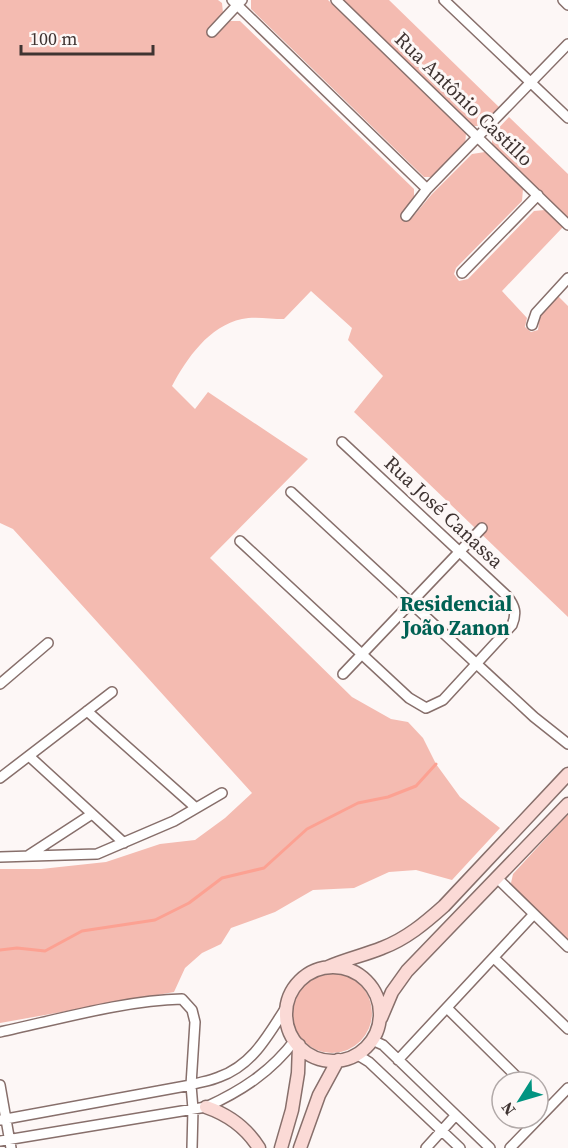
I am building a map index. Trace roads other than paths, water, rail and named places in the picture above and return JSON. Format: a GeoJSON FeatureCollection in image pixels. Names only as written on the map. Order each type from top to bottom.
{"type":"FeatureCollection","features":[{"type":"Feature","properties":{"kind":"main road"},"geometry":{"type":"LineString","coordinates":[[281,1148],[292,1110],[298,1073],[297,1043],[286,1018],[290,994],[297,984],[306,975],[316,970],[381,949],[404,938],[425,923],[444,906],[568,774]]}},
{"type":"Feature","properties":{"kind":"main road"},"geometry":{"type":"LineString","coordinates":[[297,1043],[316,1057],[338,1060],[356,1054],[372,1040],[399,981],[568,804]]}},
{"type":"Feature","properties":{"kind":"main road"},"geometry":{"type":"LineString","coordinates":[[483,864],[497,878]]}},
{"type":"Feature","properties":{"kind":"main road"},"geometry":{"type":"LineString","coordinates":[[328,967],[341,967],[352,971],[371,986],[380,1009],[379,1022]]}},
{"type":"Feature","properties":{"kind":"main road"},"geometry":{"type":"LineString","coordinates":[[300,1148],[318,1095],[338,1060]]}},
{"type":"Feature","properties":{"kind":"main road"},"geometry":{"type":"LineString","coordinates":[[206,1107],[234,1120],[259,1148]]}},
{"type":"Feature","properties":{"kind":"street","name":"Rua Antônio Castillo"},"geometry":{"type":"LineString","coordinates":[[336,0],[568,225]]}},
{"type":"Feature","properties":{"kind":"street"},"geometry":{"type":"LineString","coordinates":[[444,0],[568,118]]}},
{"type":"Feature","properties":{"kind":"street"},"geometry":{"type":"LineString","coordinates":[[563,0],[568,5]]}},
{"type":"Feature","properties":{"kind":"street"},"geometry":{"type":"LineString","coordinates":[[212,32],[237,2],[427,189]]}},
{"type":"Feature","properties":{"kind":"street"},"geometry":{"type":"LineString","coordinates":[[406,216],[427,189],[568,44]]}},
{"type":"Feature","properties":{"kind":"street"},"geometry":{"type":"LineString","coordinates":[[462,273],[538,195]]}},
{"type":"Feature","properties":{"kind":"street"},"geometry":{"type":"LineString","coordinates":[[532,325],[536,313],[568,278]]}},
{"type":"Feature","properties":{"kind":"street","name":"Rua José Canassa"},"geometry":{"type":"LineString","coordinates":[[342,442],[514,604],[516,612],[512,625],[476,664]]}},
{"type":"Feature","properties":{"kind":"street"},"geometry":{"type":"LineString","coordinates":[[291,492],[534,717],[568,744]]}},
{"type":"Feature","properties":{"kind":"street"},"geometry":{"type":"LineString","coordinates":[[343,674],[482,528]]}},
{"type":"Feature","properties":{"kind":"street"},"geometry":{"type":"LineString","coordinates":[[240,541],[408,699],[426,708],[443,700],[476,664]]}},
{"type":"Feature","properties":{"kind":"street"},"geometry":{"type":"LineString","coordinates":[[0,684],[48,643]]}},
{"type":"Feature","properties":{"kind":"street"},"geometry":{"type":"LineString","coordinates":[[0,778],[112,692]]}},
{"type":"Feature","properties":{"kind":"street"},"geometry":{"type":"LineString","coordinates":[[87,711],[196,808]]}},
{"type":"Feature","properties":{"kind":"street"},"geometry":{"type":"LineString","coordinates":[[29,756],[124,843]]}},
{"type":"Feature","properties":{"kind":"street"},"geometry":{"type":"LineString","coordinates":[[0,857],[97,854],[174,821],[222,793]]}},
{"type":"Feature","properties":{"kind":"street"},"geometry":{"type":"LineString","coordinates":[[27,856],[92,814]]}},
{"type":"Feature","properties":{"kind":"street"},"geometry":{"type":"LineString","coordinates":[[497,878],[568,947]]}},
{"type":"Feature","properties":{"kind":"street"},"geometry":{"type":"LineString","coordinates":[[398,1060],[448,1009],[534,914]]}},
{"type":"Feature","properties":{"kind":"street"},"geometry":{"type":"LineString","coordinates":[[495,958],[568,1029]]}},
{"type":"Feature","properties":{"kind":"street"},"geometry":{"type":"LineString","coordinates":[[0,1032],[163,999],[182,999],[188,1004],[194,1016],[191,1085],[192,1148]]}},
{"type":"Feature","properties":{"kind":"street"},"geometry":{"type":"LineString","coordinates":[[3,1120],[191,1085],[220,1077],[246,1062],[265,1042],[287,1006]]}},
{"type":"Feature","properties":{"kind":"street"},"geometry":{"type":"LineString","coordinates":[[448,1009],[510,1070]]}},
{"type":"Feature","properties":{"kind":"street"},"geometry":{"type":"LineString","coordinates":[[372,1040],[383,1045],[490,1148]]}},
{"type":"Feature","properties":{"kind":"street"},"geometry":{"type":"LineString","coordinates":[[0,1085],[7,1143],[206,1107],[235,1094],[255,1081],[297,1043]]}},
{"type":"Feature","properties":{"kind":"street"},"geometry":{"type":"LineString","coordinates":[[356,1054],[369,1062],[460,1148]]}},
{"type":"Feature","properties":{"kind":"street"},"geometry":{"type":"LineString","coordinates":[[550,1106],[568,1088]]}},
{"type":"Feature","properties":{"kind":"street"},"geometry":{"type":"LineString","coordinates":[[426,1148],[455,1116]]}},
{"type":"Feature","properties":{"kind":"street"},"geometry":{"type":"LineString","coordinates":[[510,1148],[527,1130]]}},
{"type":"Feature","properties":{"kind":"waterway"},"geometry":{"type":"LineString","coordinates":[[0,950],[17,948],[45,951],[82,931],[155,920],[189,903],[222,878],[264,868],[307,829],[358,803],[388,797],[416,786],[436,764]]}},
{"type":"Feature","properties":{"kind":"district","name":"Residencial João Zanon"},"geometry":{"type":"Point","coordinates":[456,616]}}]}
